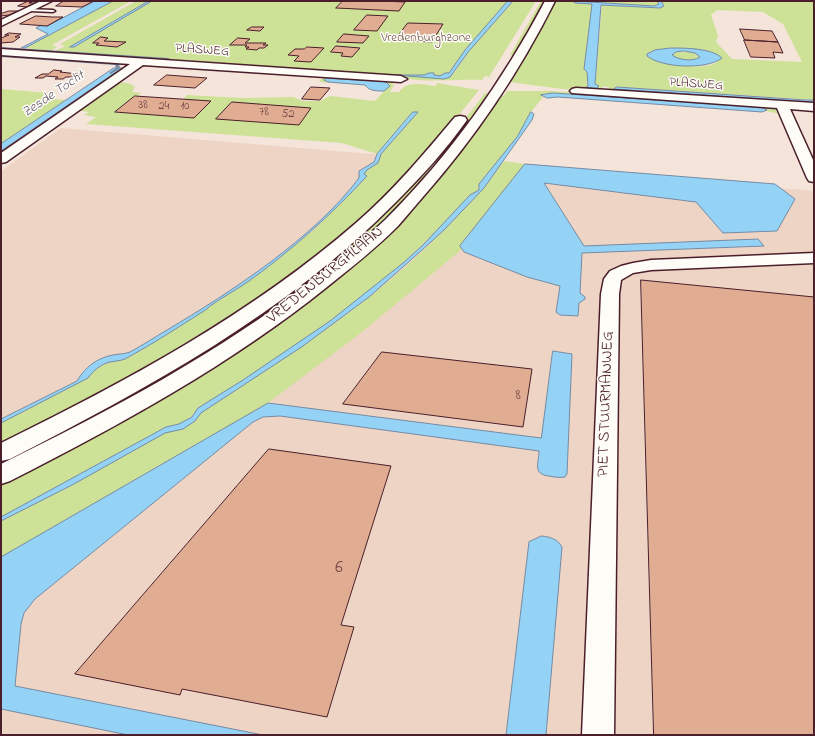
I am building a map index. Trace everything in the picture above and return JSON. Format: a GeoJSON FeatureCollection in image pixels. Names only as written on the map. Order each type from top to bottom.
{"type":"FeatureCollection","features":[{"type":"Feature","properties":{"kind":"street"},"geometry":{"type":"LineString","coordinates":[[1,23],[48,1]]}},
{"type":"Feature","properties":{"kind":"street"},"geometry":{"type":"LineString","coordinates":[[533,12],[538,1]]}},
{"type":"Feature","properties":{"kind":"street","name":"VREDENBURGHLAAN"},"geometry":{"type":"LineString","coordinates":[[1,475],[95,427],[174,382],[268,323],[313,290],[392,222],[442,168],[496,87],[550,1]]}},
{"type":"Feature","properties":{"kind":"street"},"geometry":{"type":"LineString","coordinates":[[8,8],[30,10]]}},
{"type":"Feature","properties":{"kind":"street","name":"PLASWEG"},"geometry":{"type":"LineString","coordinates":[[1,52],[401,79]]}},
{"type":"Feature","properties":{"kind":"street"},"geometry":{"type":"LineString","coordinates":[[1,159],[141,61]]}},
{"type":"Feature","properties":{"kind":"street","name":"VREDENBURGHLAAN"},"geometry":{"type":"LineString","coordinates":[[1,453],[88,410],[218,335],[295,282],[337,249],[373,217],[423,165],[453,130],[496,87]]}},
{"type":"Feature","properties":{"kind":"street","name":"PLASWEG"},"geometry":{"type":"LineString","coordinates":[[576,91],[814,107]]}},
{"type":"Feature","properties":{"kind":"street"},"geometry":{"type":"LineString","coordinates":[[782,105],[814,178]]}},
{"type":"Feature","properties":{"kind":"street","name":"PIET STUURMANWEG"},"geometry":{"type":"LineString","coordinates":[[598,735],[610,312],[611,285],[613,278],[621,272],[632,268],[651,265],[814,258]]}},
{"type":"Feature","properties":{"kind":"lane"},"geometry":{"type":"LineString","coordinates":[[30,10],[52,11]]}},
{"type":"Feature","properties":{"kind":"shaded area"},"geometry":{"type":"Polygon","coordinates":[[[61,128],[814,191],[814,735],[1,735],[1,171],[61,128]]]}},
{"type":"Feature","properties":{"kind":"green space"},"geometry":{"type":"Polygon","coordinates":[[[113,1],[131,1],[52,45],[57,47],[51,51],[25,48],[113,1]]]}},
{"type":"Feature","properties":{"kind":"green space","name":"Vredenburghzone"},"geometry":{"type":"Polygon","coordinates":[[[136,1],[149,1],[71,47],[151,1],[508,1],[444,78],[448,78],[454,73],[469,51],[513,1],[536,1],[489,77],[485,76],[482,80],[424,80],[402,78],[394,75],[55,51],[65,46],[60,44],[136,1]]]}},
{"type":"Feature","properties":{"kind":"green space"},"geometry":{"type":"Polygon","coordinates":[[[541,1],[548,1],[517,56],[510,55],[541,1]]]}},
{"type":"Feature","properties":{"kind":"green space"},"geometry":{"type":"Polygon","coordinates":[[[554,1],[574,1],[592,4],[584,70],[587,72],[587,87],[596,89],[599,86],[595,85],[602,5],[660,8],[664,6],[662,3],[663,1],[814,1],[814,100],[617,87],[616,90],[814,103],[610,90],[608,87],[604,86],[598,89],[574,90],[509,82],[554,1]],[[717,10],[711,15],[718,36],[716,42],[732,59],[802,62],[783,24],[763,12],[717,10]],[[671,48],[649,52],[647,56],[661,62],[682,66],[712,65],[721,57],[703,51],[671,48]]]}},
{"type":"Feature","properties":{"kind":"green space"},"geometry":{"type":"Polygon","coordinates":[[[577,1],[657,1],[659,4],[654,6],[577,1]]]}},
{"type":"Feature","properties":{"kind":"green space"},"geometry":{"type":"Polygon","coordinates":[[[676,52],[692,52],[700,57],[693,60],[682,59],[672,55],[676,52]]]}},
{"type":"Feature","properties":{"kind":"green space"},"geometry":{"type":"Polygon","coordinates":[[[324,76],[390,81],[394,85],[390,92],[399,92],[407,86],[416,84],[436,86],[437,83],[479,90],[436,143],[395,188],[334,247],[203,339],[1,448],[1,423],[88,378],[92,372],[102,365],[124,359],[207,309],[247,282],[314,230],[366,177],[364,174],[367,170],[378,163],[381,154],[418,112],[411,114],[377,154],[342,143],[86,124],[96,117],[84,115],[89,112],[76,110],[117,83],[131,84],[135,87],[132,92],[141,93],[131,101],[176,106],[187,95],[242,98],[293,97],[303,101],[320,101],[330,96],[375,101],[389,86],[382,81],[332,78],[365,85],[319,82],[324,76]]]}},
{"type":"Feature","properties":{"kind":"green space"},"geometry":{"type":"Polygon","coordinates":[[[1,89],[50,93],[51,99],[66,100],[1,144],[1,89]]]}},
{"type":"Feature","properties":{"kind":"green space"},"geometry":{"type":"Polygon","coordinates":[[[507,91],[552,91],[773,106],[778,108],[780,114],[766,111],[761,107],[553,93],[543,94],[541,96],[543,97],[531,112],[517,137],[479,184],[479,190],[470,195],[421,246],[369,291],[314,333],[198,408],[185,422],[166,427],[1,517],[1,481],[42,461],[359,258],[500,95],[504,96],[507,91]]]}},
{"type":"Feature","properties":{"kind":"green space"},"geometry":{"type":"Polygon","coordinates":[[[485,93],[493,94],[420,185],[350,255],[218,350],[1,470],[1,459],[263,310],[455,132],[485,93]]]}},
{"type":"Feature","properties":{"kind":"green space"},"geometry":{"type":"Polygon","coordinates":[[[504,161],[525,164],[461,245],[461,250],[362,332],[268,403],[1,557],[1,521],[74,484],[165,432],[183,429],[195,421],[201,413],[328,328],[389,281],[418,256],[473,200],[504,161]]]}},
{"type":"Feature","properties":{"kind":"water"},"geometry":{"type":"Polygon","coordinates":[[[95,1],[113,1],[25,48],[21,48],[48,34],[36,28],[42,25],[47,26],[95,1]]]}},
{"type":"Feature","properties":{"kind":"water"},"geometry":{"type":"Polygon","coordinates":[[[149,1],[152,1],[74,47],[70,47],[149,1]]]}},
{"type":"Feature","properties":{"kind":"water"},"geometry":{"type":"Polygon","coordinates":[[[508,1],[513,1],[469,51],[450,77],[444,79],[395,75],[424,75],[434,73],[434,75],[440,76],[445,73],[449,73],[465,50],[508,1]]]}},
{"type":"Feature","properties":{"kind":"water"},"geometry":{"type":"Polygon","coordinates":[[[574,1],[654,6],[659,4],[657,1],[663,1],[662,3],[664,6],[660,8],[601,5],[595,84],[599,86],[596,89],[586,87],[588,86],[587,72],[584,69],[592,4],[575,3],[574,1]]]}},
{"type":"Feature","properties":{"kind":"water"},"geometry":{"type":"Polygon","coordinates":[[[671,48],[698,49],[712,52],[722,58],[715,62],[696,66],[673,65],[654,60],[647,56],[647,54],[655,50],[671,48]],[[684,51],[676,52],[672,55],[686,60],[693,60],[700,57],[695,53],[684,51]]]}},
{"type":"Feature","properties":{"kind":"water"},"geometry":{"type":"Polygon","coordinates":[[[114,68],[122,68],[1,151],[1,144],[114,68]]]}},
{"type":"Feature","properties":{"kind":"water"},"geometry":{"type":"Polygon","coordinates":[[[326,78],[386,82],[390,86],[384,91],[376,91],[371,90],[365,85],[328,82],[324,80],[326,78]]]}},
{"type":"Feature","properties":{"kind":"water"},"geometry":{"type":"Polygon","coordinates":[[[617,87],[814,100],[814,103],[614,89],[617,87]]]}},
{"type":"Feature","properties":{"kind":"water"},"geometry":{"type":"Polygon","coordinates":[[[553,93],[761,107],[767,110],[762,112],[558,97],[547,98],[541,95],[553,93]]]}},
{"type":"Feature","properties":{"kind":"water"},"geometry":{"type":"Polygon","coordinates":[[[413,112],[418,112],[381,154],[378,163],[367,170],[364,174],[367,176],[311,232],[281,257],[207,309],[146,347],[125,359],[103,364],[88,378],[1,423],[1,419],[77,381],[88,367],[102,358],[130,352],[144,344],[218,299],[270,262],[319,222],[340,200],[359,178],[359,171],[374,162],[377,154],[413,112]]]}},
{"type":"Feature","properties":{"kind":"water"},"geometry":{"type":"Polygon","coordinates":[[[531,112],[534,114],[532,120],[484,188],[444,230],[369,297],[303,346],[201,413],[195,421],[183,429],[165,433],[74,484],[1,521],[1,517],[166,427],[179,424],[192,417],[198,408],[243,380],[330,321],[403,263],[423,245],[470,195],[479,190],[479,184],[517,137],[531,112]]]}},
{"type":"Feature","properties":{"kind":"water"},"geometry":{"type":"Polygon","coordinates":[[[525,164],[775,184],[795,199],[777,231],[723,233],[696,202],[544,183],[584,246],[758,239],[764,246],[582,253],[580,293],[585,297],[585,299],[579,303],[578,316],[560,315],[556,312],[560,286],[527,277],[464,252],[460,246],[525,164]]]}},
{"type":"Feature","properties":{"kind":"water"},"geometry":{"type":"Polygon","coordinates":[[[553,351],[572,354],[567,474],[565,477],[553,477],[540,473],[538,470],[539,451],[280,416],[263,417],[253,422],[35,599],[24,613],[21,624],[15,686],[263,735],[128,735],[1,709],[1,557],[268,403],[541,438],[553,351]]]}},
{"type":"Feature","properties":{"kind":"water"},"geometry":{"type":"Polygon","coordinates":[[[542,536],[554,539],[562,547],[546,735],[506,735],[529,542],[542,536]]]}},
{"type":"Feature","properties":{"kind":"building"},"geometry":{"type":"Polygon","coordinates":[[[29,1],[32,2],[29,3],[35,3],[27,7],[18,6],[29,1]]]}},
{"type":"Feature","properties":{"kind":"building"},"geometry":{"type":"Polygon","coordinates":[[[64,1],[94,1],[82,7],[56,6],[64,1]]]}},
{"type":"Feature","properties":{"kind":"building"},"geometry":{"type":"Polygon","coordinates":[[[343,1],[405,2],[399,11],[336,8],[343,1]]]}},
{"type":"Feature","properties":{"kind":"building"},"geometry":{"type":"Polygon","coordinates":[[[9,11],[18,11],[9,15],[1,16],[1,14],[9,11]]]}},
{"type":"Feature","properties":{"kind":"building"},"geometry":{"type":"Polygon","coordinates":[[[367,15],[388,16],[377,31],[354,30],[367,15]]]}},
{"type":"Feature","properties":{"kind":"building"},"geometry":{"type":"Polygon","coordinates":[[[36,16],[63,17],[47,26],[20,24],[36,16]]]}},
{"type":"Feature","properties":{"kind":"building"},"geometry":{"type":"Polygon","coordinates":[[[408,23],[443,24],[432,42],[395,40],[408,23]]]}},
{"type":"Feature","properties":{"kind":"building"},"geometry":{"type":"Polygon","coordinates":[[[252,27],[264,27],[260,31],[247,30],[252,27]]]}},
{"type":"Feature","properties":{"kind":"building"},"geometry":{"type":"Polygon","coordinates":[[[740,29],[772,31],[778,42],[745,40],[740,29]]]}},
{"type":"Feature","properties":{"kind":"building"},"geometry":{"type":"Polygon","coordinates":[[[9,33],[21,34],[15,37],[20,37],[13,42],[1,43],[1,38],[9,35],[5,35],[9,33]]]}},
{"type":"Feature","properties":{"kind":"building"},"geometry":{"type":"Polygon","coordinates":[[[344,34],[369,36],[363,43],[337,42],[344,34]]]}},
{"type":"Feature","properties":{"kind":"building"},"geometry":{"type":"Polygon","coordinates":[[[101,37],[108,38],[104,41],[126,42],[117,47],[96,45],[99,43],[93,43],[101,37]]]}},
{"type":"Feature","properties":{"kind":"building"},"geometry":{"type":"Polygon","coordinates":[[[238,38],[250,39],[245,43],[266,43],[263,45],[268,45],[257,50],[246,49],[249,47],[245,47],[247,45],[230,45],[238,38]]]}},
{"type":"Feature","properties":{"kind":"building"},"geometry":{"type":"Polygon","coordinates":[[[744,40],[778,42],[783,53],[773,52],[775,58],[751,57],[744,40]]]}},
{"type":"Feature","properties":{"kind":"building"},"geometry":{"type":"Polygon","coordinates":[[[336,46],[360,48],[352,57],[341,56],[343,53],[331,52],[336,46]]]}},
{"type":"Feature","properties":{"kind":"building"},"geometry":{"type":"Polygon","coordinates":[[[307,47],[324,48],[311,62],[294,61],[299,56],[288,55],[295,49],[304,49],[307,47]]]}},
{"type":"Feature","properties":{"kind":"building"},"geometry":{"type":"Polygon","coordinates":[[[54,70],[78,74],[73,77],[66,77],[63,79],[55,79],[58,77],[46,76],[43,78],[35,78],[42,74],[48,74],[54,70]]]}},
{"type":"Feature","properties":{"kind":"building"},"geometry":{"type":"Polygon","coordinates":[[[167,75],[207,78],[195,88],[154,85],[167,75]]]}},
{"type":"Feature","properties":{"kind":"building"},"geometry":{"type":"Polygon","coordinates":[[[311,87],[330,88],[320,100],[302,99],[311,87]]]}},
{"type":"Feature","properties":{"kind":"building"},"geometry":{"type":"Polygon","coordinates":[[[135,96],[211,101],[194,118],[115,112],[135,96]]]}},
{"type":"Feature","properties":{"kind":"building"},"geometry":{"type":"Polygon","coordinates":[[[232,102],[311,108],[299,125],[216,119],[232,102]]]}},
{"type":"Feature","properties":{"kind":"building"},"geometry":{"type":"Polygon","coordinates":[[[641,280],[814,297],[814,735],[654,735],[641,280]]]}},
{"type":"Feature","properties":{"kind":"building"},"geometry":{"type":"Polygon","coordinates":[[[382,352],[532,369],[523,427],[343,404],[382,352]]]}},
{"type":"Feature","properties":{"kind":"building"},"geometry":{"type":"Polygon","coordinates":[[[269,449],[391,466],[341,625],[354,627],[327,717],[182,689],[180,695],[75,674],[269,449]]]}},
{"type":"Feature","properties":{"kind":"waterway"},"geometry":{"type":"LineString","coordinates":[[1,48],[168,59]]}},
{"type":"Feature","properties":{"kind":"waterway","name":"Zesde Tocht"},"geometry":{"type":"LineString","coordinates":[[1,56],[117,64],[118,68],[111,73]]}}]}
